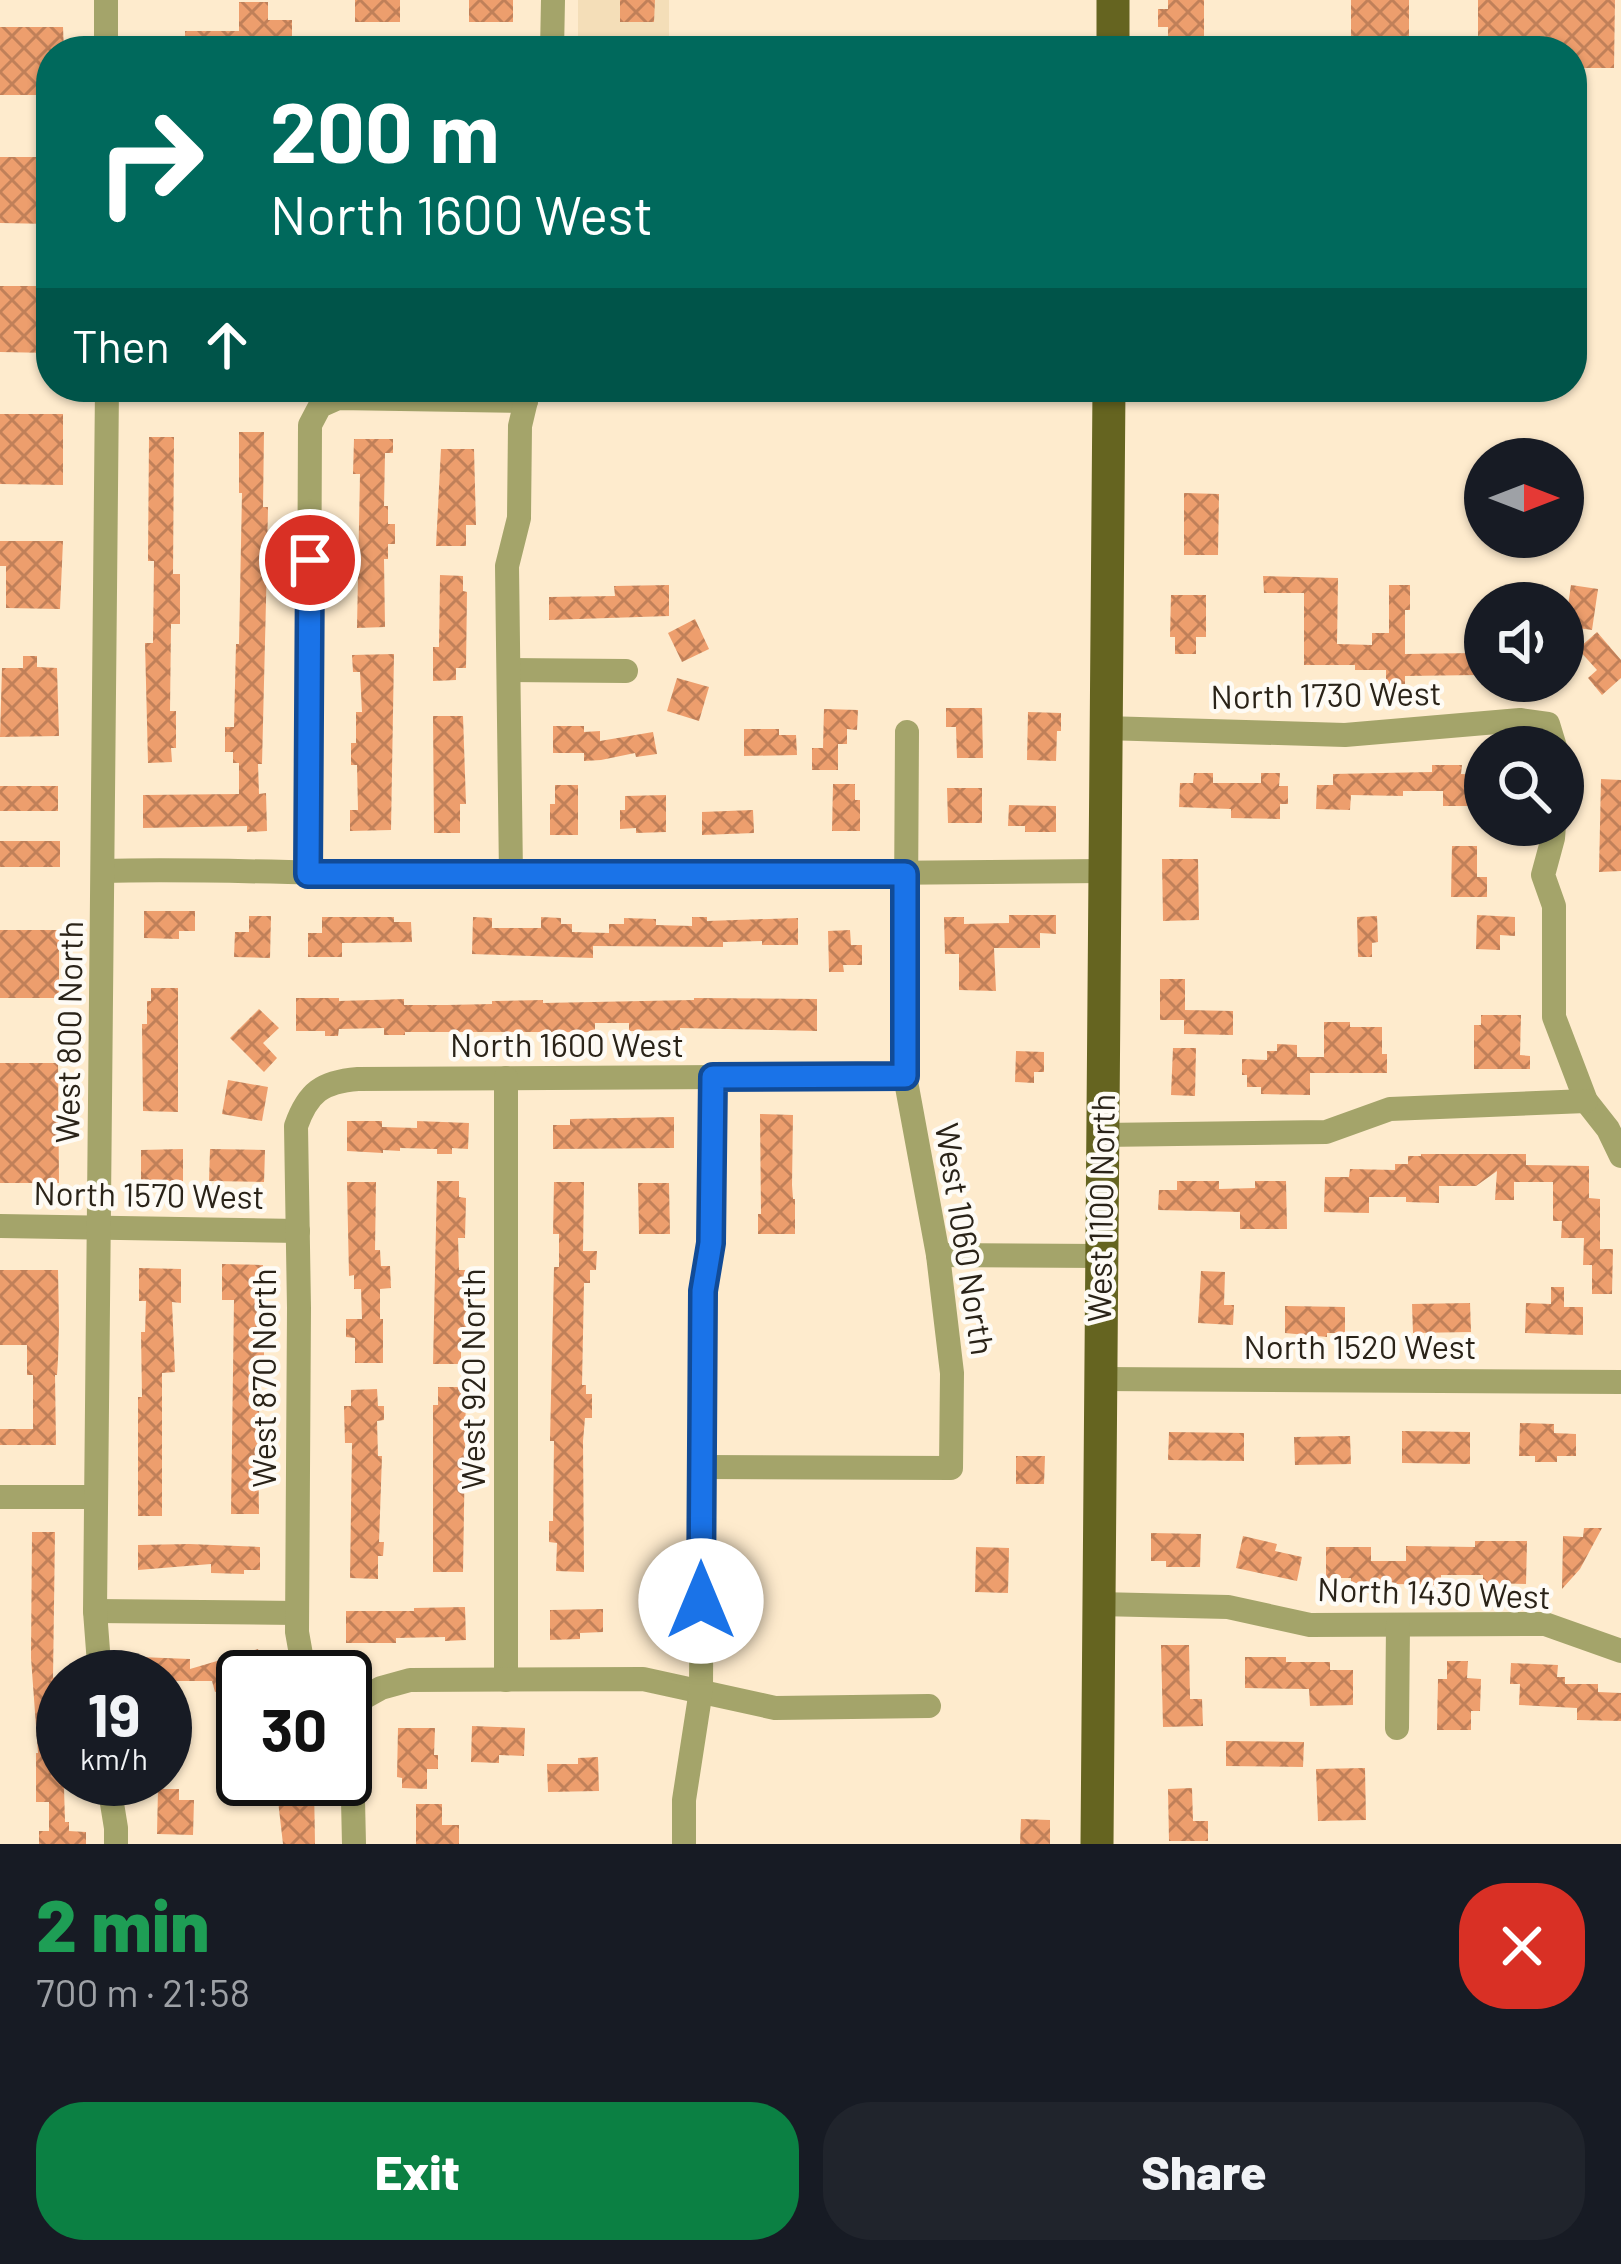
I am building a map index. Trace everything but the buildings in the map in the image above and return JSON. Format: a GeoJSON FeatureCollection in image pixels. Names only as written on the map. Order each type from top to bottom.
{"type":"FeatureCollection","features":[{"type":"Feature","properties":{"kind":"main road"},"geometry":{"type":"LineString","coordinates":[[1113,0],[1113,36]]}},
{"type":"Feature","properties":{"kind":"main road","name":"West 1100 North"},"geometry":{"type":"LineString","coordinates":[[1097,1844],[1109,402]]}},
{"type":"Feature","properties":{"kind":"street"},"geometry":{"type":"LineString","coordinates":[[106,0],[106,36]]}},
{"type":"Feature","properties":{"kind":"street"},"geometry":{"type":"LineString","coordinates":[[552,36],[553,0]]}},
{"type":"Feature","properties":{"kind":"street","name":"West 800 North"},"geometry":{"type":"LineString","coordinates":[[98,1650],[94,1611],[107,402]]}},
{"type":"Feature","properties":{"kind":"street"},"geometry":{"type":"LineString","coordinates":[[308,874],[310,425],[320,406],[329,402]]}},
{"type":"Feature","properties":{"kind":"street"},"geometry":{"type":"LineString","coordinates":[[511,875],[507,566],[519,518],[520,426],[525,402]]}},
{"type":"Feature","properties":{"kind":"street"},"geometry":{"type":"LineString","coordinates":[[509,670],[626,671]]}},
{"type":"Feature","properties":{"kind":"street","name":"North 1730 West"},"geometry":{"type":"LineString","coordinates":[[1105,728],[1345,735],[1520,721],[1531,726]]}},
{"type":"Feature","properties":{"kind":"street","name":"West 1060 North"},"geometry":{"type":"LineString","coordinates":[[702,1467],[951,1468],[952,1373],[938,1256],[905,1076],[908,732]]}},
{"type":"Feature","properties":{"kind":"street"},"geometry":{"type":"LineString","coordinates":[[1551,846],[1543,875],[1554,906],[1554,1017],[1586,1101],[1621,1156]]}},
{"type":"Feature","properties":{"kind":"street"},"geometry":{"type":"LineString","coordinates":[[104,871],[201,868],[511,875],[1103,871]]}},
{"type":"Feature","properties":{"kind":"street","name":"North 1600 West"},"geometry":{"type":"LineString","coordinates":[[322,1088],[332,1081],[358,1079],[905,1076]]}},
{"type":"Feature","properties":{"kind":"street"},"geometry":{"type":"LineString","coordinates":[[684,1844],[684,1800],[700,1690],[703,1291],[711,1243],[713,1077]]}},
{"type":"Feature","properties":{"kind":"street","name":"West 920 North"},"geometry":{"type":"LineString","coordinates":[[506,1078],[506,1680]]}},
{"type":"Feature","properties":{"kind":"street","name":"West 870 North"},"geometry":{"type":"LineString","coordinates":[[300,1650],[296,1126],[303,1105],[322,1088]]}},
{"type":"Feature","properties":{"kind":"street"},"geometry":{"type":"LineString","coordinates":[[1102,1135],[1326,1132],[1390,1109],[1586,1101]]}},
{"type":"Feature","properties":{"kind":"street","name":"North 1570 West"},"geometry":{"type":"LineString","coordinates":[[0,1226],[298,1231]]}},
{"type":"Feature","properties":{"kind":"street"},"geometry":{"type":"LineString","coordinates":[[938,1256],[1101,1256]]}},
{"type":"Feature","properties":{"kind":"street","name":"North 1520 West"},"geometry":{"type":"LineString","coordinates":[[1099,1379],[1621,1382]]}},
{"type":"Feature","properties":{"kind":"street"},"geometry":{"type":"LineString","coordinates":[[0,1497],[96,1497]]}},
{"type":"Feature","properties":{"kind":"street","name":"North 1430 West"},"geometry":{"type":"LineString","coordinates":[[1098,1604],[1228,1607],[1310,1624],[1545,1624],[1621,1652]]}},
{"type":"Feature","properties":{"kind":"street"},"geometry":{"type":"LineString","coordinates":[[94,1611],[297,1613]]}},
{"type":"Feature","properties":{"kind":"street"},"geometry":{"type":"LineString","coordinates":[[1396,1728],[1398,1625]]}},
{"type":"Feature","properties":{"kind":"street"},"geometry":{"type":"LineString","coordinates":[[372,1693],[410,1680],[643,1679],[775,1708],[929,1706]]}},
{"type":"Feature","properties":{"kind":"street"},"geometry":{"type":"LineString","coordinates":[[112,1806],[116,1844]]}},
{"type":"Feature","properties":{"kind":"street"},"geometry":{"type":"LineString","coordinates":[[353,1806],[353,1844]]}},
{"type":"Feature","properties":{"kind":"shaded area"},"geometry":{"type":"Polygon","coordinates":[[[578,0],[669,0],[669,36],[578,36],[578,0]]]}},
{"type":"Feature","properties":{"kind":"route"},"geometry":{"type":"LineString","coordinates":[[310,560],[308,874],[905,874],[905,1076],[713,1077],[711,1243],[703,1291],[701,1601]]}}]}
